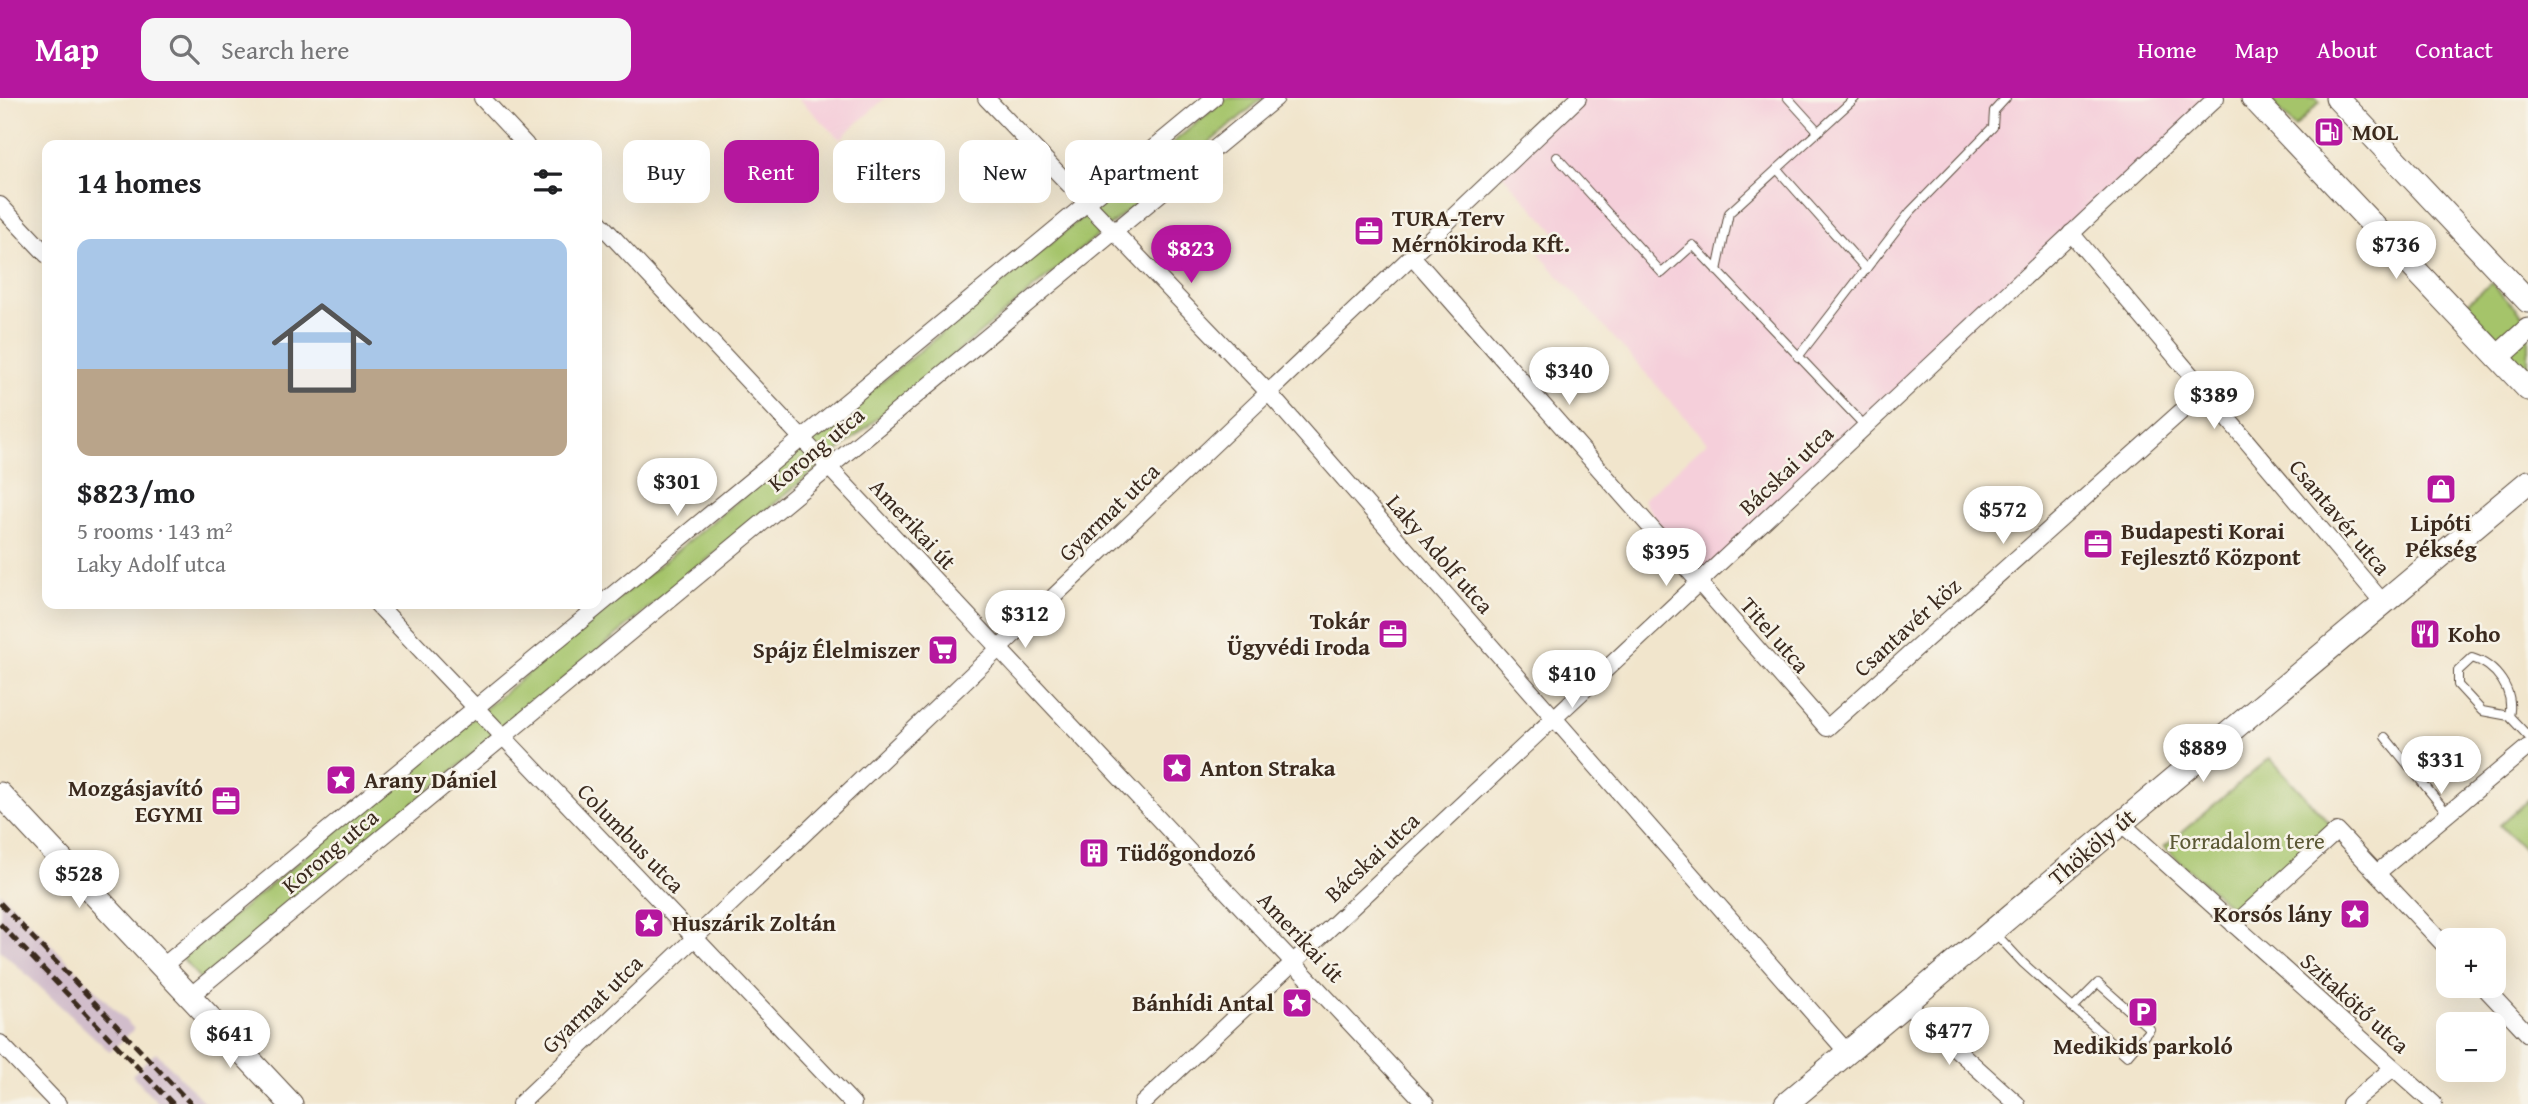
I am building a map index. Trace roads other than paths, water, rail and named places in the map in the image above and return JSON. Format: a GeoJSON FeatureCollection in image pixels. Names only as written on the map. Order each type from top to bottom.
{"type":"FeatureCollection","features":[{"type":"Feature","properties":{"kind":"street"},"geometry":{"type":"LineString","coordinates":[[482,98],[521,140]]}},
{"type":"Feature","properties":{"kind":"street","name":"Laky Adolf utca"},"geometry":{"type":"LineString","coordinates":[[986,98],[1268,393],[1847,1052]]}},
{"type":"Feature","properties":{"kind":"street","name":"Korong utca"},"geometry":{"type":"LineString","coordinates":[[602,604],[1214,98]]}},
{"type":"Feature","properties":{"kind":"street","name":"Korong utca"},"geometry":{"type":"LineString","coordinates":[[190,996],[1276,98]]}},
{"type":"Feature","properties":{"kind":"street","name":"Bácskai utca"},"geometry":{"type":"LineString","coordinates":[[1142,1104],[2216,98]]}},
{"type":"Feature","properties":{"kind":"street"},"geometry":{"type":"LineString","coordinates":[[2253,98],[2528,389]]}},
{"type":"Feature","properties":{"kind":"street"},"geometry":{"type":"LineString","coordinates":[[2337,98],[2528,301]]}},
{"type":"Feature","properties":{"kind":"street","name":"Gyarmat utca"},"geometry":{"type":"LineString","coordinates":[[520,1104],[1576,99]]}},
{"type":"Feature","properties":{"kind":"street"},"geometry":{"type":"LineString","coordinates":[[0,205],[42,250]]}},
{"type":"Feature","properties":{"kind":"street","name":"Amerikai út"},"geometry":{"type":"LineString","coordinates":[[602,225],[1426,1104]]}},
{"type":"Feature","properties":{"kind":"street","name":"Csantavér utca"},"geometry":{"type":"LineString","coordinates":[[2071,233],[2385,605]]}},
{"type":"Feature","properties":{"kind":"street","name":"Titel utca"},"geometry":{"type":"LineString","coordinates":[[1412,256],[1828,729]]}},
{"type":"Feature","properties":{"kind":"street"},"geometry":{"type":"LineString","coordinates":[[2498,357],[2528,330]]}},
{"type":"Feature","properties":{"kind":"street","name":"Csantavér köz"},"geometry":{"type":"LineString","coordinates":[[1828,729],[2203,391]]}},
{"type":"Feature","properties":{"kind":"street","name":"Thököly út"},"geometry":{"type":"LineString","coordinates":[[1786,1104],[1904,1002],[2385,605],[2528,482]]}},
{"type":"Feature","properties":{"kind":"street","name":"Columbus utca"},"geometry":{"type":"LineString","coordinates":[[382,609],[853,1104]]}},
{"type":"Feature","properties":{"kind":"street","name":"Korong utca"},"geometry":{"type":"LineString","coordinates":[[163,966],[596,609]]}},
{"type":"Feature","properties":{"kind":"street"},"geometry":{"type":"LineString","coordinates":[[2377,873],[2528,747]]}},
{"type":"Feature","properties":{"kind":"street"},"geometry":{"type":"LineString","coordinates":[[0,794],[291,1104]]}},
{"type":"Feature","properties":{"kind":"street","name":"Szitakötő utca"},"geometry":{"type":"LineString","coordinates":[[2121,823],[2434,1104]]}},
{"type":"Feature","properties":{"kind":"street"},"geometry":{"type":"LineString","coordinates":[[2234,925],[2337,831],[2436,936]]}},
{"type":"Feature","properties":{"kind":"street"},"geometry":{"type":"LineString","coordinates":[[2494,998],[2528,1034]]}},
{"type":"Feature","properties":{"kind":"street"},"geometry":{"type":"LineString","coordinates":[[1904,1002],[2017,1104]]}},
{"type":"Feature","properties":{"kind":"street"},"geometry":{"type":"LineString","coordinates":[[0,1043],[52,1102]]}},
{"type":"Feature","properties":{"kind":"street"},"geometry":{"type":"LineString","coordinates":[[2350,1104],[2393,1068]]}},
{"type":"Feature","properties":{"kind":"lane"},"geometry":{"type":"LineString","coordinates":[[1788,98],[1818,131]]}},
{"type":"Feature","properties":{"kind":"lane"},"geometry":{"type":"LineString","coordinates":[[1717,271],[1730,212],[1854,98]]}},
{"type":"Feature","properties":{"kind":"lane"},"geometry":{"type":"LineString","coordinates":[[1798,357],[1910,212],[1993,127],[1994,111],[2006,98]]}},
{"type":"Feature","properties":{"kind":"lane"},"geometry":{"type":"LineString","coordinates":[[1557,157],[1662,273],[1693,245],[1865,426]]}},
{"type":"Feature","properties":{"kind":"lane"},"geometry":{"type":"LineString","coordinates":[[1777,169],[1866,269]]}},
{"type":"Feature","properties":{"kind":"lane"},"geometry":{"type":"LineString","coordinates":[[2509,716],[2512,706],[2509,690],[2486,662],[2472,658],[2458,671],[2458,685],[2482,711],[2509,716],[2528,736]]}},
{"type":"Feature","properties":{"kind":"lane"},"geometry":{"type":"LineString","coordinates":[[2385,737],[2448,814]]}},
{"type":"Feature","properties":{"kind":"lane"},"geometry":{"type":"LineString","coordinates":[[1993,930],[2022,963],[2127,1056],[2150,1029],[2098,983],[2074,1008]]}},
{"type":"Feature","properties":{"kind":"railway"},"geometry":{"type":"LineString","coordinates":[[0,903],[191,1104]]}},
{"type":"Feature","properties":{"kind":"railway"},"geometry":{"type":"LineString","coordinates":[[0,924],[173,1104]]}},
{"type":"Feature","properties":{"kind":"place","name":"MOL"},"geometry":{"type":"Point","coordinates":[2329,132]}},
{"type":"Feature","properties":{"kind":"place","name":"TURA-Terv Mérnökiroda Kft."},"geometry":{"type":"Point","coordinates":[1369,231]}},
{"type":"Feature","properties":{"kind":"place","name":"Lipóti Pékség"},"geometry":{"type":"Point","coordinates":[2441,489]}},
{"type":"Feature","properties":{"kind":"place","name":"Budapesti Korai Fejlesztő Központ"},"geometry":{"type":"Point","coordinates":[2098,544]}},
{"type":"Feature","properties":{"kind":"place","name":"Tokár Ügyvédi Iroda"},"geometry":{"type":"Point","coordinates":[1393,634]}},
{"type":"Feature","properties":{"kind":"place","name":"Koho"},"geometry":{"type":"Point","coordinates":[2425,634]}},
{"type":"Feature","properties":{"kind":"place","name":"Spájz Élelmiszer"},"geometry":{"type":"Point","coordinates":[943,650]}},
{"type":"Feature","properties":{"kind":"place","name":"Anton Straka"},"geometry":{"type":"Point","coordinates":[1177,768]}},
{"type":"Feature","properties":{"kind":"place","name":"Arany Dániel"},"geometry":{"type":"Point","coordinates":[341,780]}},
{"type":"Feature","properties":{"kind":"place","name":"Mozgásjavító EGYMI"},"geometry":{"type":"Point","coordinates":[226,801]}},
{"type":"Feature","properties":{"kind":"place","name":"Tüdőgondozó"},"geometry":{"type":"Point","coordinates":[1094,853]}},
{"type":"Feature","properties":{"kind":"place","name":"Korsós lány"},"geometry":{"type":"Point","coordinates":[2355,914]}},
{"type":"Feature","properties":{"kind":"place","name":"Huszárik Zoltán"},"geometry":{"type":"Point","coordinates":[649,923]}},
{"type":"Feature","properties":{"kind":"place","name":"Bánhídi Antal"},"geometry":{"type":"Point","coordinates":[1297,1003]}},
{"type":"Feature","properties":{"kind":"place","name":"Medikids parkoló"},"geometry":{"type":"Point","coordinates":[2143,1012]}},
{"type":"Feature","properties":{"kind":"park label","name":"Forradalom tere"},"geometry":{"type":"Point","coordinates":[2247,841]}}]}
